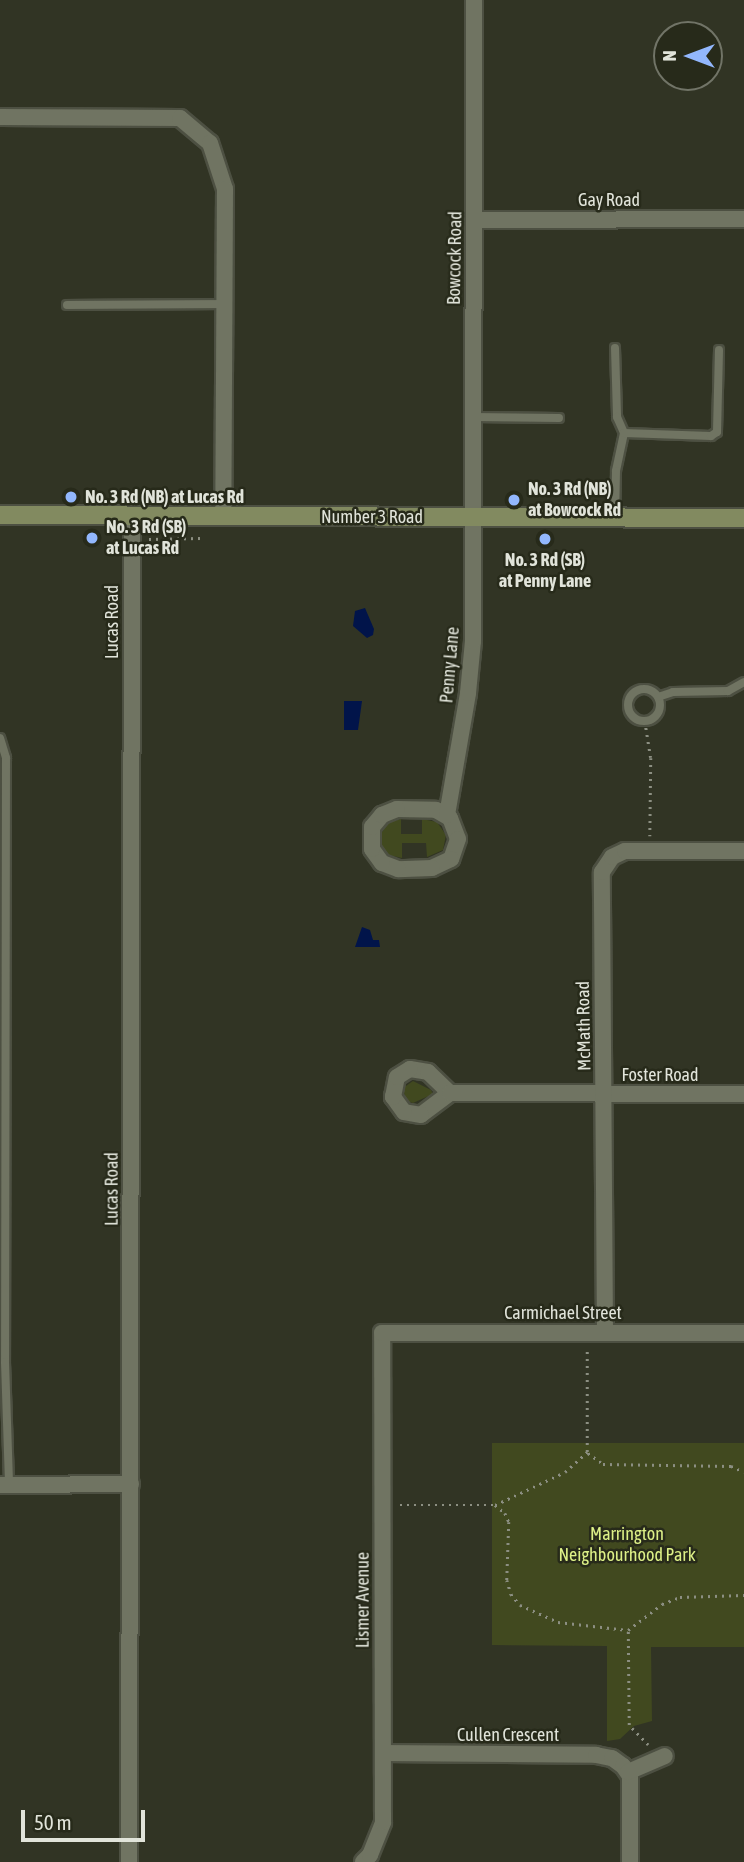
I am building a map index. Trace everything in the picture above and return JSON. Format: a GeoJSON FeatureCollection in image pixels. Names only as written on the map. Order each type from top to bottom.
{"type":"FeatureCollection","features":[{"type":"Feature","properties":{"kind":"main road","name":"Number 3 Road"},"geometry":{"type":"LineString","coordinates":[[0,516],[744,518]]}},
{"type":"Feature","properties":{"kind":"street","name":"Bowcock Road"},"geometry":{"type":"LineString","coordinates":[[471,516],[475,220],[474,0]]}},
{"type":"Feature","properties":{"kind":"street"},"geometry":{"type":"LineString","coordinates":[[0,117],[180,118],[209,143],[225,190],[223,517]]}},
{"type":"Feature","properties":{"kind":"street","name":"Gay Road"},"geometry":{"type":"LineString","coordinates":[[475,220],[744,219]]}},
{"type":"Feature","properties":{"kind":"street","name":"Lucas Road"},"geometry":{"type":"LineString","coordinates":[[130,1862],[132,516]]}},
{"type":"Feature","properties":{"kind":"street","name":"Penny Lane"},"geometry":{"type":"LineString","coordinates":[[447,815],[431,809],[386,812],[372,827],[372,849],[382,863],[392,868],[432,869],[442,866],[454,855],[458,845],[457,828],[447,815],[472,658],[474,540],[471,516]]}},
{"type":"Feature","properties":{"kind":"street","name":"McMath Road"},"geometry":{"type":"LineString","coordinates":[[605,1332],[602,872],[615,854],[650,850],[744,851]]}},
{"type":"Feature","properties":{"kind":"street","name":"Foster Road"},"geometry":{"type":"LineString","coordinates":[[450,1093],[744,1094]]}},
{"type":"Feature","properties":{"kind":"street","name":"Carmichael Street"},"geometry":{"type":"LineString","coordinates":[[382,1333],[744,1334]]}},
{"type":"Feature","properties":{"kind":"street","name":"Lismer Avenue"},"geometry":{"type":"LineString","coordinates":[[363,1862],[370,1854],[383,1822],[382,1333]]}},
{"type":"Feature","properties":{"kind":"street"},"geometry":{"type":"LineString","coordinates":[[4,1485],[131,1484]]}},
{"type":"Feature","properties":{"kind":"street","name":"Cullen Crescent"},"geometry":{"type":"LineString","coordinates":[[383,1753],[600,1755],[618,1761],[628,1772]]}},
{"type":"Feature","properties":{"kind":"street"},"geometry":{"type":"LineString","coordinates":[[630,1862],[628,1772],[662,1757]]}},
{"type":"Feature","properties":{"kind":"lane"},"geometry":{"type":"LineString","coordinates":[[67,305],[224,304]]}},
{"type":"Feature","properties":{"kind":"lane"},"geometry":{"type":"LineString","coordinates":[[615,348],[617,418],[624,433],[616,471],[615,519]]}},
{"type":"Feature","properties":{"kind":"lane"},"geometry":{"type":"LineString","coordinates":[[624,433],[710,436],[717,432],[719,350]]}},
{"type":"Feature","properties":{"kind":"lane"},"geometry":{"type":"LineString","coordinates":[[473,417],[559,418]]}},
{"type":"Feature","properties":{"kind":"lane"},"geometry":{"type":"LineString","coordinates":[[658,697],[658,713],[645,721],[631,713],[631,696],[645,690],[658,697],[673,692],[728,691],[744,682]]}},
{"type":"Feature","properties":{"kind":"lane"},"geometry":{"type":"LineString","coordinates":[[0,738],[6,758],[4,1485]]}},
{"type":"Feature","properties":{"kind":"path"},"geometry":{"type":"LineString","coordinates":[[145,540],[201,538]]}},
{"type":"Feature","properties":{"kind":"path"},"geometry":{"type":"LineString","coordinates":[[645,721],[651,758],[650,850]]}},
{"type":"Feature","properties":{"kind":"path"},"geometry":{"type":"LineString","coordinates":[[383,1505],[495,1505],[565,1472],[587,1452],[587,1332]]}},
{"type":"Feature","properties":{"kind":"path"},"geometry":{"type":"LineString","coordinates":[[587,1452],[603,1464],[731,1466],[744,1472]]}},
{"type":"Feature","properties":{"kind":"path"},"geometry":{"type":"LineString","coordinates":[[495,1505],[505,1513],[509,1522],[507,1580],[511,1594],[520,1605],[558,1622],[628,1630],[662,1604],[680,1597],[744,1595]]}},
{"type":"Feature","properties":{"kind":"path"},"geometry":{"type":"LineString","coordinates":[[628,1630],[629,1725],[662,1757]]}},
{"type":"Feature","properties":{"kind":"green space"},"geometry":{"type":"Polygon","coordinates":[[[401,819],[401,834],[422,834],[422,819],[437,822],[446,835],[443,850],[427,857],[426,843],[402,843],[402,858],[389,855],[382,847],[382,832],[389,822],[401,819]]]}},
{"type":"Feature","properties":{"kind":"green space"},"geometry":{"type":"Polygon","coordinates":[[[413,1081],[431,1090],[433,1094],[413,1103],[406,1101],[403,1088],[413,1081]]]}},
{"type":"Feature","properties":{"kind":"green space","name":"Marrington Neighbourhood Park"},"geometry":{"type":"Polygon","coordinates":[[[492,1443],[744,1443],[744,1647],[651,1647],[652,1721],[634,1726],[620,1739],[607,1741],[607,1646],[492,1645],[492,1443]]]}},
{"type":"Feature","properties":{"kind":"shaded area"},"geometry":{"type":"Polygon","coordinates":[[[365,608],[374,629],[373,635],[367,638],[353,626],[355,611],[365,608]]]}},
{"type":"Feature","properties":{"kind":"shaded area"},"geometry":{"type":"Polygon","coordinates":[[[344,701],[362,701],[358,730],[344,730],[344,701]]]}},
{"type":"Feature","properties":{"kind":"shaded area"},"geometry":{"type":"Polygon","coordinates":[[[362,927],[370,930],[373,940],[379,940],[380,947],[355,947],[362,927]]]}},
{"type":"Feature","properties":{"kind":"place","name":"No. 3 Rd (NB) at Lucas Rd"},"geometry":{"type":"Point","coordinates":[71,497]}},
{"type":"Feature","properties":{"kind":"place","name":"No. 3 Rd (NB) at Bowcock Rd"},"geometry":{"type":"Point","coordinates":[514,500]}},
{"type":"Feature","properties":{"kind":"place","name":"No. 3 Rd (SB) at Lucas Rd"},"geometry":{"type":"Point","coordinates":[92,538]}},
{"type":"Feature","properties":{"kind":"place","name":"No. 3 Rd (SB) at Penny Lane"},"geometry":{"type":"Point","coordinates":[545,539]}}]}
